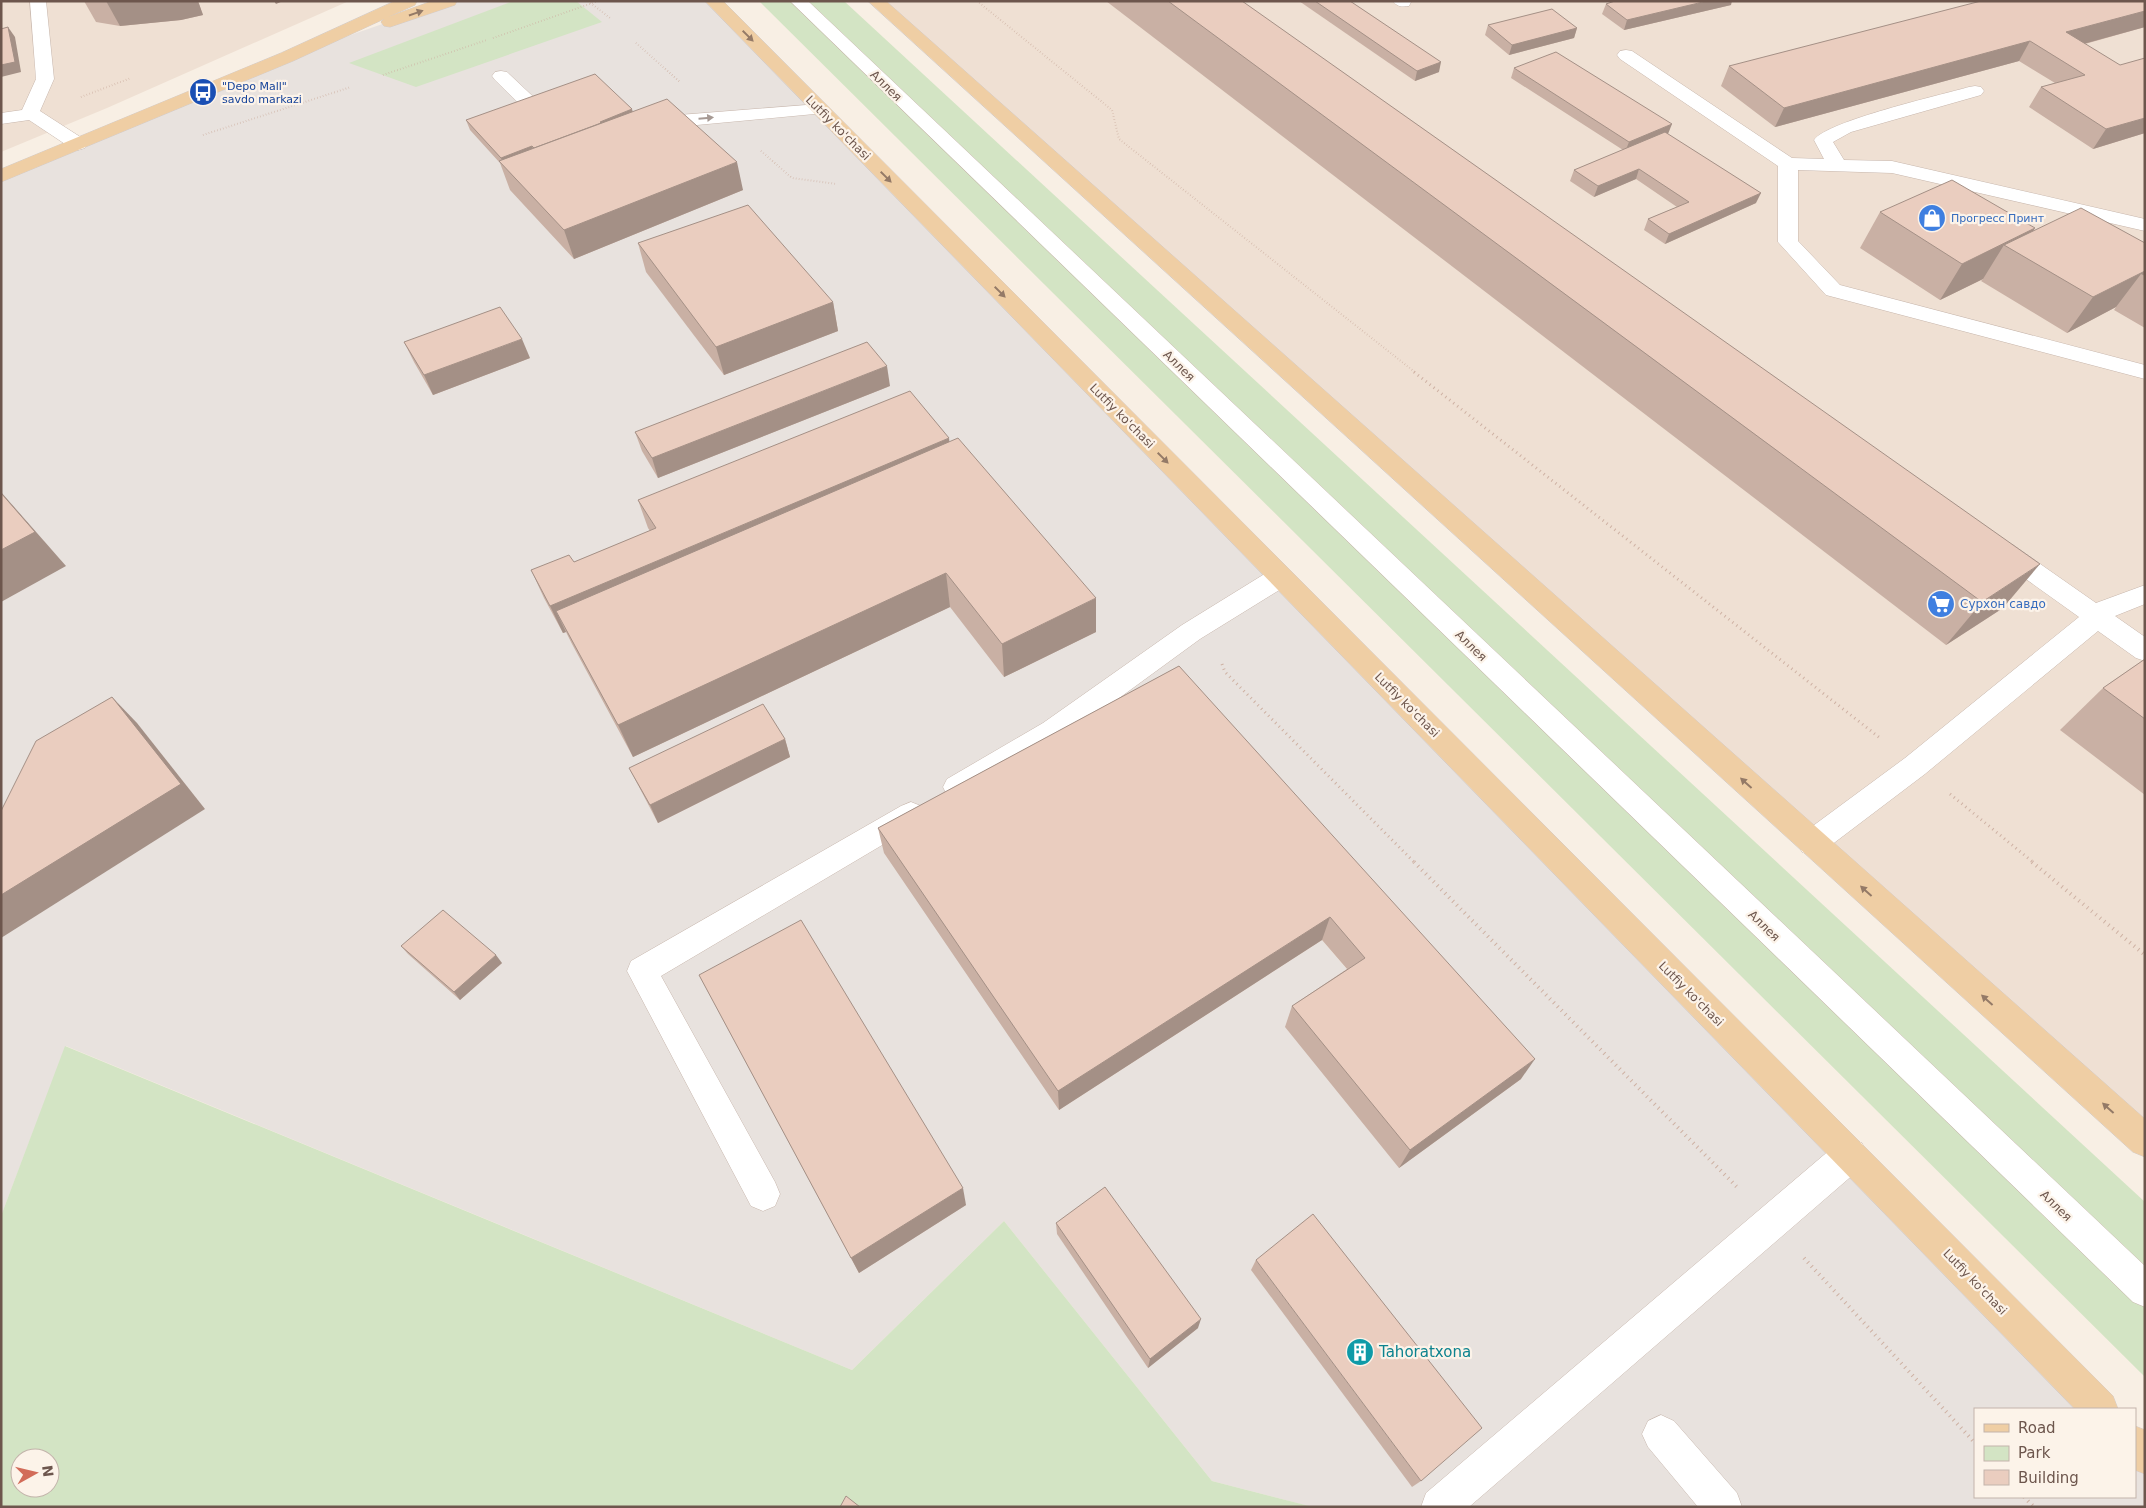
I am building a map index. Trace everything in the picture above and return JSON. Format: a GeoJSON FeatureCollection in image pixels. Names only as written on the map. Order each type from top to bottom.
{"type":"FeatureCollection","features":[{"type":"Feature","properties":{"kind":"main road"},"geometry":{"type":"LineString","coordinates":[[1,176],[287,58],[409,1]]}},
{"type":"Feature","properties":{"kind":"main road"},"geometry":{"type":"LineString","coordinates":[[287,58],[449,1]]}},
{"type":"Feature","properties":{"kind":"main road","name":"Lutfiy ko'chasi"},"geometry":{"type":"LineString","coordinates":[[713,1],[2099,1408]]}},
{"type":"Feature","properties":{"kind":"main road"},"geometry":{"type":"LineString","coordinates":[[876,1],[2145,1141]]}},
{"type":"Feature","properties":{"kind":"main road"},"geometry":{"type":"LineString","coordinates":[[2136,1446],[2145,1455]]}},
{"type":"Feature","properties":{"kind":"street"},"geometry":{"type":"LineString","coordinates":[[29,114],[45,79],[38,1]]}},
{"type":"Feature","properties":{"kind":"street","name":"Аллея"},"geometry":{"type":"LineString","coordinates":[[798,1],[2145,1290]]}},
{"type":"Feature","properties":{"kind":"street"},"geometry":{"type":"LineString","coordinates":[[1626,55],[1788,164],[1892,167],[2145,225]]}},
{"type":"Feature","properties":{"kind":"street"},"geometry":{"type":"LineString","coordinates":[[501,76],[564,137]]}},
{"type":"Feature","properties":{"kind":"street"},"geometry":{"type":"LineString","coordinates":[[1837,165],[1823,140],[1844,128],[1975,91]]}},
{"type":"Feature","properties":{"kind":"street"},"geometry":{"type":"LineString","coordinates":[[637,129],[654,123],[819,108]]}},
{"type":"Feature","properties":{"kind":"street"},"geometry":{"type":"LineString","coordinates":[[1,119],[29,114],[34,115],[78,144]]}},
{"type":"Feature","properties":{"kind":"street"},"geometry":{"type":"LineString","coordinates":[[1788,164],[1788,242],[1833,290],[2145,372]]}},
{"type":"Feature","properties":{"kind":"street"},"geometry":{"type":"LineString","coordinates":[[1991,542],[2145,651]]}},
{"type":"Feature","properties":{"kind":"street"},"geometry":{"type":"LineString","coordinates":[[763,1194],[642,970],[1054,732],[1210,619],[1280,577]]}},
{"type":"Feature","properties":{"kind":"street"},"geometry":{"type":"LineString","coordinates":[[1812,843],[1915,766],[2108,608],[2145,594]]}},
{"type":"Feature","properties":{"kind":"street"},"geometry":{"type":"LineString","coordinates":[[1440,1507],[1850,1155]]}},
{"type":"Feature","properties":{"kind":"street"},"geometry":{"type":"LineString","coordinates":[[1661,1434],[1723,1507]]}},
{"type":"Feature","properties":{"kind":"path"},"geometry":{"type":"LineString","coordinates":[[588,1],[610,18]]}},
{"type":"Feature","properties":{"kind":"path"},"geometry":{"type":"LineString","coordinates":[[977,1],[1112,110],[1119,139],[1915,766],[2145,955]]}},
{"type":"Feature","properties":{"kind":"path"},"geometry":{"type":"LineString","coordinates":[[636,44],[792,178],[841,185]]}},
{"type":"Feature","properties":{"kind":"path"},"geometry":{"type":"LineString","coordinates":[[1210,619],[1225,672],[1772,1222],[1974,1442]]}},
{"type":"Feature","properties":{"kind":"path"},"geometry":{"type":"LineString","coordinates":[[2025,1498],[2034,1507]]}},
{"type":"Feature","properties":{"kind":"shaded area"},"geometry":{"type":"Polygon","coordinates":[[[1,1],[349,1],[107,108],[1,152],[1,1]]]}},
{"type":"Feature","properties":{"kind":"shaded area"},"geometry":{"type":"Polygon","coordinates":[[[449,1],[713,1],[2099,1408],[1974,1408],[1974,1498],[2136,1498],[2136,1446],[2145,1455],[2145,1507],[1312,1507],[1212,1481],[1004,1221],[852,1370],[66,1046],[1,1216],[1,176],[287,57],[449,1]],[[1176,693],[1059,1110],[1322,940],[1356,980],[1521,1079],[1176,693]]]}},
{"type":"Feature","properties":{"kind":"shaded area"},"geometry":{"type":"Polygon","coordinates":[[[876,1],[2145,1],[2145,1141],[876,1]]]}},
{"type":"Feature","properties":{"kind":"green space"},"geometry":{"type":"Polygon","coordinates":[[[513,1],[576,1],[602,22],[416,87],[349,63],[513,1]]]}},
{"type":"Feature","properties":{"kind":"green space"},"geometry":{"type":"Polygon","coordinates":[[[759,1],[844,1],[2145,1202],[2145,1377],[759,1]]]}},
{"type":"Feature","properties":{"kind":"green space"},"geometry":{"type":"Polygon","coordinates":[[[65,1046],[852,1370],[1004,1221],[1212,1481],[1313,1507],[1,1507],[1,1216],[65,1046]]]}},
{"type":"Feature","properties":{"kind":"building"},"geometry":{"type":"Polygon","coordinates":[[[1168,1],[1242,1],[2040,564],[1982,602],[1168,1]]]}},
{"type":"Feature","properties":{"kind":"building"},"geometry":{"type":"Polygon","coordinates":[[[1315,1],[1350,1],[1441,62],[1417,71],[1315,1]]]}},
{"type":"Feature","properties":{"kind":"building"},"geometry":{"type":"Polygon","coordinates":[[[1615,1],[1707,1],[1627,20],[1606,4],[1615,1]]]}},
{"type":"Feature","properties":{"kind":"building"},"geometry":{"type":"Polygon","coordinates":[[[1981,1],[2145,1],[2145,11],[2066,32],[2120,65],[2145,58],[2145,118],[2106,129],[2041,87],[2085,75],[2030,41],[1784,108],[1729,66],[1981,1]]]}},
{"type":"Feature","properties":{"kind":"building"},"geometry":{"type":"Polygon","coordinates":[[[1552,9],[1577,28],[1512,45],[1488,25],[1552,9]]]}},
{"type":"Feature","properties":{"kind":"building"},"geometry":{"type":"Polygon","coordinates":[[[8,27],[15,62],[1,65],[1,29],[8,27]]]}},
{"type":"Feature","properties":{"kind":"building"},"geometry":{"type":"Polygon","coordinates":[[[1556,52],[1672,124],[1629,142],[1514,68],[1556,52]]]}},
{"type":"Feature","properties":{"kind":"building"},"geometry":{"type":"Polygon","coordinates":[[[595,74],[632,109],[601,123],[501,158],[466,120],[595,74]]]}},
{"type":"Feature","properties":{"kind":"building"},"geometry":{"type":"Polygon","coordinates":[[[667,99],[737,162],[564,230],[499,161],[667,99]]]}},
{"type":"Feature","properties":{"kind":"building"},"geometry":{"type":"Polygon","coordinates":[[[1665,132],[1761,193],[1669,234],[1648,219],[1689,202],[1639,169],[1598,186],[1574,170],[1665,132]]]}},
{"type":"Feature","properties":{"kind":"building"},"geometry":{"type":"Polygon","coordinates":[[[1952,180],[2035,228],[1962,264],[1880,212],[1952,180]]]}},
{"type":"Feature","properties":{"kind":"building"},"geometry":{"type":"Polygon","coordinates":[[[748,205],[833,302],[716,347],[638,243],[748,205]]]}},
{"type":"Feature","properties":{"kind":"building"},"geometry":{"type":"Polygon","coordinates":[[[2081,208],[2145,243],[2145,271],[2093,297],[2004,245],[2081,208]]]}},
{"type":"Feature","properties":{"kind":"building"},"geometry":{"type":"Polygon","coordinates":[[[500,307],[522,339],[424,375],[404,342],[500,307]]]}},
{"type":"Feature","properties":{"kind":"building"},"geometry":{"type":"Polygon","coordinates":[[[867,342],[887,366],[652,458],[635,432],[867,342]]]}},
{"type":"Feature","properties":{"kind":"building"},"geometry":{"type":"Polygon","coordinates":[[[910,391],[949,438],[550,606],[531,570],[569,555],[574,562],[656,528],[638,500],[910,391]]]}},
{"type":"Feature","properties":{"kind":"building"},"geometry":{"type":"Polygon","coordinates":[[[958,438],[1096,598],[1002,644],[946,573],[618,725],[556,611],[958,438]]]}},
{"type":"Feature","properties":{"kind":"building"},"geometry":{"type":"Polygon","coordinates":[[[1,493],[35,532],[1,550],[1,493]]]}},
{"type":"Feature","properties":{"kind":"building"},"geometry":{"type":"Polygon","coordinates":[[[2145,659],[2145,719],[2103,688],[2145,659]]]}},
{"type":"Feature","properties":{"kind":"building"},"geometry":{"type":"Polygon","coordinates":[[[1179,666],[1535,1059],[1410,1150],[1292,1006],[1365,958],[1330,917],[1058,1091],[878,828],[1179,666]]]}},
{"type":"Feature","properties":{"kind":"building"},"geometry":{"type":"Polygon","coordinates":[[[112,697],[181,784],[1,895],[1,811],[36,741],[112,697]]]}},
{"type":"Feature","properties":{"kind":"building"},"geometry":{"type":"Polygon","coordinates":[[[763,704],[785,739],[650,805],[629,768],[763,704]]]}},
{"type":"Feature","properties":{"kind":"building"},"geometry":{"type":"Polygon","coordinates":[[[443,910],[496,955],[454,992],[401,946],[443,910]]]}},
{"type":"Feature","properties":{"kind":"building"},"geometry":{"type":"Polygon","coordinates":[[[801,920],[963,1188],[851,1258],[699,975],[801,920]]]}},
{"type":"Feature","properties":{"kind":"building"},"geometry":{"type":"Polygon","coordinates":[[[1105,1187],[1201,1319],[1150,1359],[1056,1223],[1105,1187]]]}},
{"type":"Feature","properties":{"kind":"building","name":"Tahoratxona"},"geometry":{"type":"Polygon","coordinates":[[[1313,1214],[1482,1428],[1421,1481],[1256,1260],[1313,1214]]]}},
{"type":"Feature","properties":{"kind":"building"},"geometry":{"type":"Polygon","coordinates":[[[846,1496],[860,1507],[840,1507],[846,1496]]]}},
{"type":"Feature","properties":{"kind":"place","name":"\"Depo Mall\" savdo markazi"},"geometry":{"type":"Point","coordinates":[203,92]}},
{"type":"Feature","properties":{"kind":"place","name":"Прогресс Принт"},"geometry":{"type":"Point","coordinates":[1932,218]}},
{"type":"Feature","properties":{"kind":"place","name":"Сурхон савдо"},"geometry":{"type":"Point","coordinates":[1941,604]}},
{"type":"Feature","properties":{"kind":"place","name":"Tahoratxona"},"geometry":{"type":"Point","coordinates":[1360,1352]}}]}
